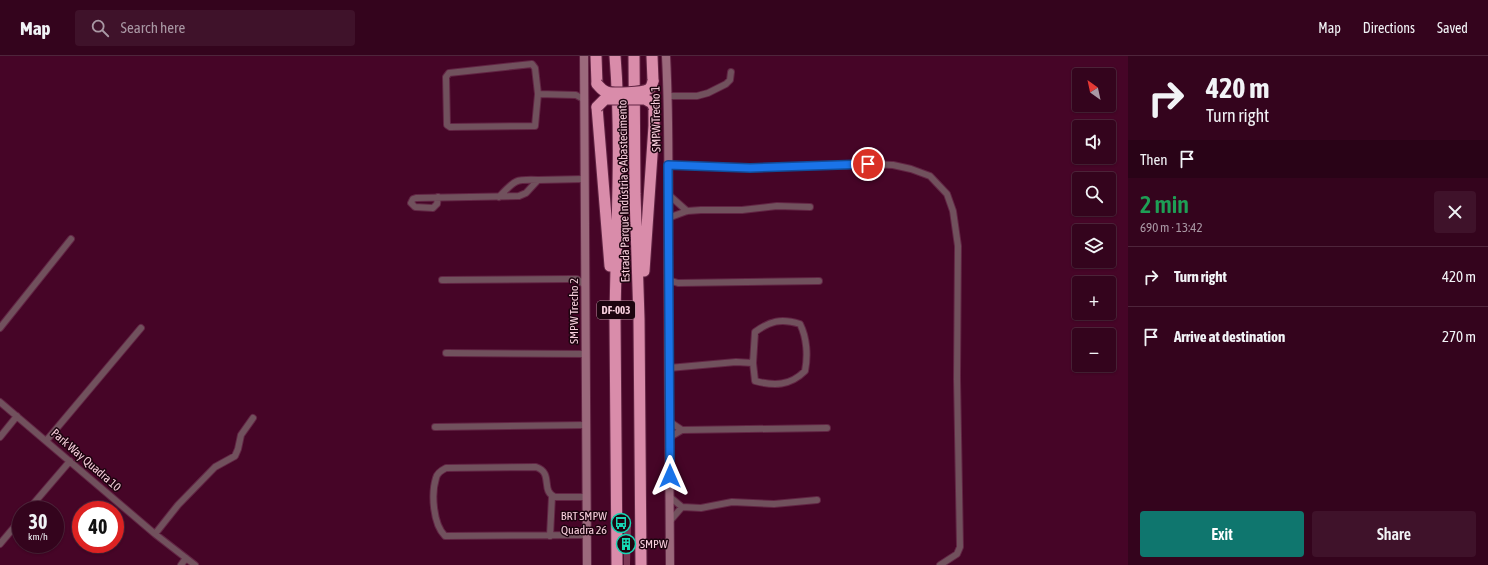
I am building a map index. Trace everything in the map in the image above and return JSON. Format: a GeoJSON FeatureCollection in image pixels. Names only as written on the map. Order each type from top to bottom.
{"type":"FeatureCollection","features":[{"type":"Feature","properties":{"kind":"highway"},"geometry":{"type":"LineString","coordinates":[[596,56],[597,84],[602,89],[608,92],[637,92],[647,91],[653,81],[652,56]]}},
{"type":"Feature","properties":{"kind":"highway","name":"Estrada Parque Indústria e Abastecimento"},"geometry":{"type":"LineString","coordinates":[[615,56],[617,163],[615,320],[617,565]]}},
{"type":"Feature","properties":{"kind":"highway","name":"Estrada Parque Indústria e Abastecimento"},"geometry":{"type":"LineString","coordinates":[[634,56],[635,194],[639,319],[641,565]]}},
{"type":"Feature","properties":{"kind":"highway"},"geometry":{"type":"LineString","coordinates":[[615,320],[597,107],[605,99],[648,100],[654,107],[654,126],[639,319]]}},
{"type":"Feature","properties":{"kind":"street","name":"SMPW Trecho 2"},"geometry":{"type":"LineString","coordinates":[[584,56],[587,565]]}},
{"type":"Feature","properties":{"kind":"street","name":"SMPW Trecho 1"},"geometry":{"type":"LineString","coordinates":[[666,56],[669,195],[668,284],[670,565]]}},
{"type":"Feature","properties":{"kind":"street"},"geometry":{"type":"LineString","coordinates":[[532,64],[535,68],[538,94],[536,125],[534,127],[450,127],[447,124],[446,77],[451,72],[532,64]]}},
{"type":"Feature","properties":{"kind":"street"},"geometry":{"type":"LineString","coordinates":[[668,96],[697,96],[708,93],[726,84],[730,80],[731,72]]}},
{"type":"Feature","properties":{"kind":"street"},"geometry":{"type":"LineString","coordinates":[[576,95],[585,90]]}},
{"type":"Feature","properties":{"kind":"street"},"geometry":{"type":"LineString","coordinates":[[538,94],[576,95],[585,100]]}},
{"type":"Feature","properties":{"kind":"street"},"geometry":{"type":"LineString","coordinates":[[668,165],[750,168],[868,164],[892,165],[911,169],[930,176],[946,194],[953,211],[958,246],[957,378],[960,547],[957,554],[940,565]]}},
{"type":"Feature","properties":{"kind":"street"},"geometry":{"type":"LineString","coordinates":[[499,197],[514,182],[524,179],[584,179]]}},
{"type":"Feature","properties":{"kind":"street"},"geometry":{"type":"LineString","coordinates":[[438,197],[499,197],[522,195],[538,180]]}},
{"type":"Feature","properties":{"kind":"street"},"geometry":{"type":"LineString","coordinates":[[669,195],[687,211]]}},
{"type":"Feature","properties":{"kind":"street"},"geometry":{"type":"LineString","coordinates":[[668,218],[687,211],[720,209],[742,210],[777,206],[810,206]]}},
{"type":"Feature","properties":{"kind":"street"},"geometry":{"type":"LineString","coordinates":[[0,328],[71,239]]}},
{"type":"Feature","properties":{"kind":"street"},"geometry":{"type":"LineString","coordinates":[[442,280],[577,279],[585,274]]}},
{"type":"Feature","properties":{"kind":"street"},"geometry":{"type":"LineString","coordinates":[[577,279],[586,285]]}},
{"type":"Feature","properties":{"kind":"street"},"geometry":{"type":"LineString","coordinates":[[668,284],[818,281]]}},
{"type":"Feature","properties":{"kind":"street"},"geometry":{"type":"LineString","coordinates":[[788,320],[800,324],[804,332],[807,360],[806,371],[801,376],[789,382],[773,385],[755,381],[753,363],[755,332],[765,325],[776,322],[788,320]]}},
{"type":"Feature","properties":{"kind":"street"},"geometry":{"type":"LineString","coordinates":[[46,441],[140,328]]}},
{"type":"Feature","properties":{"kind":"street"},"geometry":{"type":"LineString","coordinates":[[446,353],[586,354]]}},
{"type":"Feature","properties":{"kind":"street"},"geometry":{"type":"LineString","coordinates":[[669,368],[736,362],[753,363]]}},
{"type":"Feature","properties":{"kind":"street","name":"Park Way Quadra 10"},"geometry":{"type":"LineString","coordinates":[[0,402],[155,534],[194,565]]}},
{"type":"Feature","properties":{"kind":"street"},"geometry":{"type":"LineString","coordinates":[[0,437],[17,416]]}},
{"type":"Feature","properties":{"kind":"street"},"geometry":{"type":"LineString","coordinates":[[155,534],[178,505],[215,467],[235,456],[241,435],[253,418]]}},
{"type":"Feature","properties":{"kind":"street"},"geometry":{"type":"LineString","coordinates":[[670,422],[682,430]]}},
{"type":"Feature","properties":{"kind":"street"},"geometry":{"type":"LineString","coordinates":[[435,427],[586,425]]}},
{"type":"Feature","properties":{"kind":"street"},"geometry":{"type":"LineString","coordinates":[[670,438],[682,430],[827,428]]}},
{"type":"Feature","properties":{"kind":"street"},"geometry":{"type":"LineString","coordinates":[[36,501],[70,461]]}},
{"type":"Feature","properties":{"kind":"street"},"geometry":{"type":"LineString","coordinates":[[550,536],[552,496],[547,489],[546,476],[541,469],[536,467],[446,468],[440,472],[436,478],[434,500],[437,524],[445,536],[550,536],[587,535]]}},
{"type":"Feature","properties":{"kind":"street"},"geometry":{"type":"LineString","coordinates":[[552,496],[587,497]]}},
{"type":"Feature","properties":{"kind":"street"},"geometry":{"type":"LineString","coordinates":[[670,498],[682,507],[701,508],[732,502],[774,504],[817,500]]}},
{"type":"Feature","properties":{"kind":"street"},"geometry":{"type":"LineString","coordinates":[[670,521],[682,507]]}},
{"type":"Feature","properties":{"kind":"street"},"geometry":{"type":"LineString","coordinates":[[0,544],[12,530]]}},
{"type":"Feature","properties":{"kind":"street"},"geometry":{"type":"LineString","coordinates":[[181,565],[186,558]]}},
{"type":"Feature","properties":{"kind":"building","name":"SMPW"},"geometry":{"type":"Polygon","coordinates":[[[624,523],[631,523],[630,565],[624,565],[624,523]]]}},
{"type":"Feature","properties":{"kind":"place","name":"BRT SMPW Quadra 26"},"geometry":{"type":"Point","coordinates":[621,523]}},
{"type":"Feature","properties":{"kind":"place","name":"SMPW"},"geometry":{"type":"Point","coordinates":[626,544]}},
{"type":"Feature","properties":{"kind":"route"},"geometry":{"type":"LineString","coordinates":[[670,476],[668,165],[704,168],[750,168],[868,164]]}}]}
